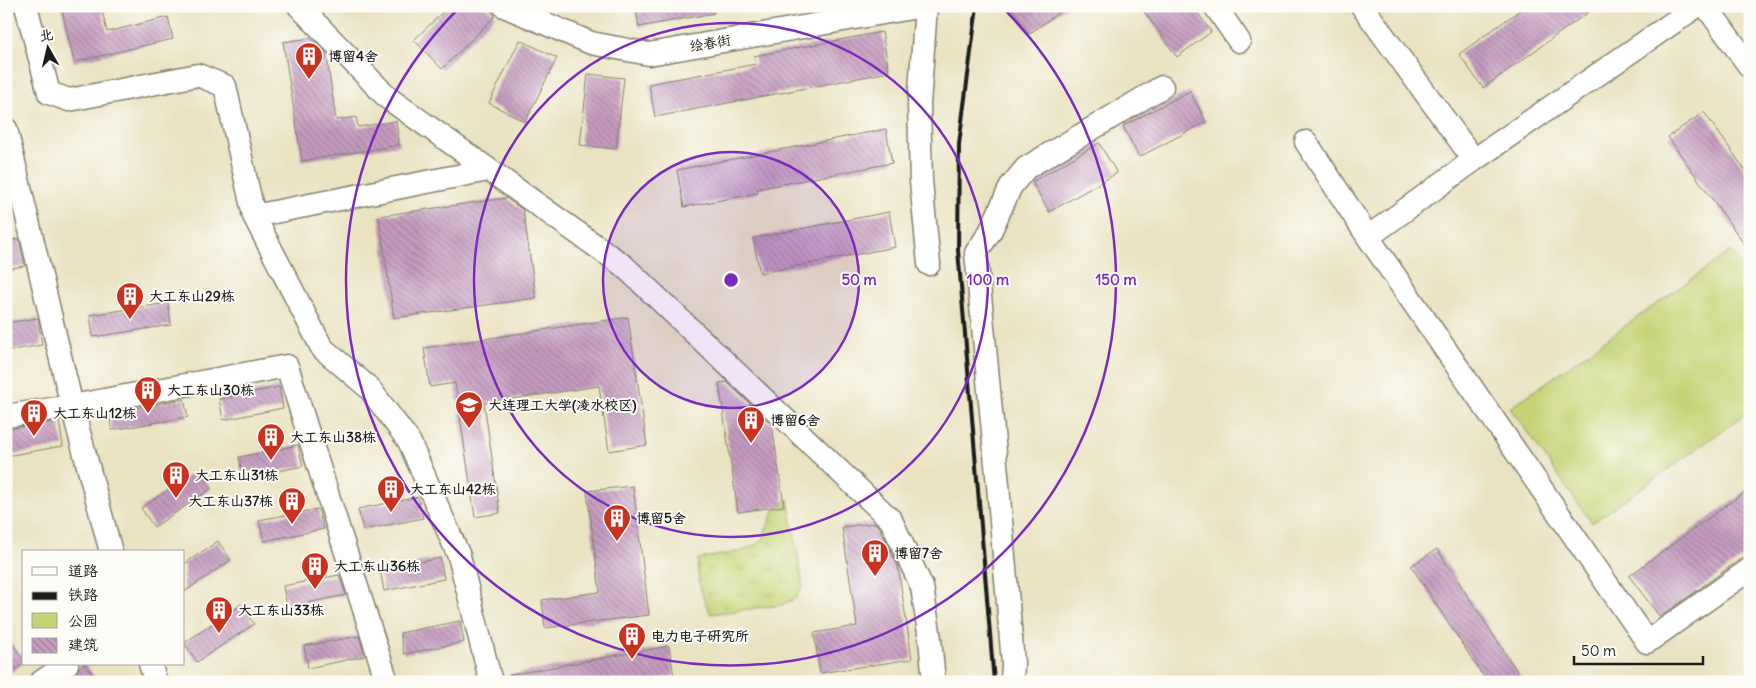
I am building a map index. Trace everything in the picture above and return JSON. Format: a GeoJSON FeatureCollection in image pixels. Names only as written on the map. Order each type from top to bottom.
{"type":"FeatureCollection","features":[{"type":"Feature","properties":{"kind":"street"},"geometry":{"type":"LineString","coordinates":[[26,6],[49,93],[69,100],[198,75],[225,86],[254,216],[322,348],[368,388],[410,441],[459,556],[491,682]]}},
{"type":"Feature","properties":{"kind":"street"},"geometry":{"type":"LineString","coordinates":[[299,6],[388,98],[624,266],[891,520],[922,587],[934,682]]}},
{"type":"Feature","properties":{"kind":"street","name":"绘春街"},"geometry":{"type":"LineString","coordinates":[[504,6],[591,43],[649,54],[924,6]]}},
{"type":"Feature","properties":{"kind":"street"},"geometry":{"type":"LineString","coordinates":[[924,6],[919,104],[921,181],[929,264]]}},
{"type":"Feature","properties":{"kind":"street"},"geometry":{"type":"LineString","coordinates":[[1215,6],[1239,41]]}},
{"type":"Feature","properties":{"kind":"street"},"geometry":{"type":"LineString","coordinates":[[1362,6],[1474,160]]}},
{"type":"Feature","properties":{"kind":"street"},"geometry":{"type":"LineString","coordinates":[[1368,237],[1474,160],[1697,6]]}},
{"type":"Feature","properties":{"kind":"street"},"geometry":{"type":"LineString","coordinates":[[1706,6],[1750,67]]}},
{"type":"Feature","properties":{"kind":"street"},"geometry":{"type":"LineString","coordinates":[[1012,682],[1013,663],[999,494],[976,253],[990,232],[1011,186],[1026,168],[1162,87]]}},
{"type":"Feature","properties":{"kind":"street"},"geometry":{"type":"LineString","coordinates":[[6,129],[72,406],[110,550]]}},
{"type":"Feature","properties":{"kind":"street"},"geometry":{"type":"LineString","coordinates":[[1306,142],[1368,237],[1647,642],[1750,569]]}},
{"type":"Feature","properties":{"kind":"street"},"geometry":{"type":"LineString","coordinates":[[254,216],[488,170]]}},
{"type":"Feature","properties":{"kind":"street"},"geometry":{"type":"LineString","coordinates":[[6,416],[72,406],[287,366],[387,682]]}},
{"type":"Feature","properties":{"kind":"street"},"geometry":{"type":"LineString","coordinates":[[41,682],[64,666]]}},
{"type":"Feature","properties":{"kind":"street"},"geometry":{"type":"LineString","coordinates":[[151,666],[156,682]]}},
{"type":"Feature","properties":{"kind":"green space"},"geometry":{"type":"Polygon","coordinates":[[[1731,251],[1750,278],[1750,411],[1592,523],[1510,408],[1731,251]]]}},
{"type":"Feature","properties":{"kind":"green space"},"geometry":{"type":"Polygon","coordinates":[[[788,499],[803,586],[796,598],[781,605],[711,614],[700,588],[698,559],[742,551],[761,542],[774,511],[788,499]]]}},
{"type":"Feature","properties":{"kind":"building"},"geometry":{"type":"Polygon","coordinates":[[[61,6],[101,6],[107,32],[168,17],[173,39],[74,62],[61,6]]]}},
{"type":"Feature","properties":{"kind":"building"},"geometry":{"type":"Polygon","coordinates":[[[449,6],[486,6],[495,16],[442,69],[414,40],[449,6]]]}},
{"type":"Feature","properties":{"kind":"building"},"geometry":{"type":"Polygon","coordinates":[[[635,6],[713,6],[714,13],[639,27],[635,6]]]}},
{"type":"Feature","properties":{"kind":"building"},"geometry":{"type":"Polygon","coordinates":[[[1010,6],[1068,6],[1029,34],[1010,6]]]}},
{"type":"Feature","properties":{"kind":"building"},"geometry":{"type":"Polygon","coordinates":[[[1140,6],[1193,6],[1211,32],[1177,57],[1140,6]]]}},
{"type":"Feature","properties":{"kind":"building"},"geometry":{"type":"Polygon","coordinates":[[[1526,6],[1597,6],[1483,88],[1459,54],[1526,6]]]}},
{"type":"Feature","properties":{"kind":"building"},"geometry":{"type":"Polygon","coordinates":[[[882,32],[889,72],[655,117],[649,84],[756,64],[754,56],[882,32]]]}},
{"type":"Feature","properties":{"kind":"building","name":"博留4舍"},"geometry":{"type":"Polygon","coordinates":[[[311,38],[326,52],[336,120],[356,117],[358,127],[396,121],[399,145],[302,161],[283,42],[311,38]]]}},
{"type":"Feature","properties":{"kind":"building"},"geometry":{"type":"Polygon","coordinates":[[[520,40],[557,58],[525,122],[489,103],[520,40]]]}},
{"type":"Feature","properties":{"kind":"building"},"geometry":{"type":"Polygon","coordinates":[[[588,74],[624,78],[616,149],[580,145],[588,74]]]}},
{"type":"Feature","properties":{"kind":"building"},"geometry":{"type":"Polygon","coordinates":[[[1190,91],[1206,122],[1139,157],[1123,126],[1190,91]]]}},
{"type":"Feature","properties":{"kind":"building"},"geometry":{"type":"Polygon","coordinates":[[[1704,112],[1750,177],[1750,252],[1668,137],[1704,112]]]}},
{"type":"Feature","properties":{"kind":"building"},"geometry":{"type":"Polygon","coordinates":[[[886,129],[892,163],[757,189],[758,193],[684,207],[677,170],[886,129]]]}},
{"type":"Feature","properties":{"kind":"building"},"geometry":{"type":"Polygon","coordinates":[[[1099,143],[1117,173],[1049,212],[1032,182],[1099,143]]]}},
{"type":"Feature","properties":{"kind":"building"},"geometry":{"type":"Polygon","coordinates":[[[506,198],[523,210],[536,298],[394,318],[379,216],[506,198]]]}},
{"type":"Feature","properties":{"kind":"building"},"geometry":{"type":"Polygon","coordinates":[[[889,212],[895,247],[760,273],[753,238],[889,212]]]}},
{"type":"Feature","properties":{"kind":"building"},"geometry":{"type":"Polygon","coordinates":[[[19,239],[25,266],[6,269],[6,241],[19,239]]]}},
{"type":"Feature","properties":{"kind":"building","name":"大工东山29栋"},"geometry":{"type":"Polygon","coordinates":[[[168,303],[171,325],[93,337],[90,315],[168,303]]]}},
{"type":"Feature","properties":{"kind":"building"},"geometry":{"type":"Polygon","coordinates":[[[628,317],[647,445],[609,451],[599,386],[484,403],[500,513],[475,517],[455,383],[430,387],[424,348],[628,317]]]}},
{"type":"Feature","properties":{"kind":"building"},"geometry":{"type":"Polygon","coordinates":[[[38,318],[42,345],[6,351],[6,323],[38,318]]]}},
{"type":"Feature","properties":{"kind":"building","name":"博留6舍"},"geometry":{"type":"Polygon","coordinates":[[[727,382],[772,425],[784,506],[738,512],[719,383],[727,382]]]}},
{"type":"Feature","properties":{"kind":"building"},"geometry":{"type":"Polygon","coordinates":[[[279,387],[283,408],[223,420],[219,399],[279,387]]]}},
{"type":"Feature","properties":{"kind":"building","name":"大工东山30栋"},"geometry":{"type":"Polygon","coordinates":[[[184,399],[188,417],[112,430],[109,413],[184,399]]]}},
{"type":"Feature","properties":{"kind":"building","name":"大工东山12栋"},"geometry":{"type":"Polygon","coordinates":[[[59,421],[63,446],[6,456],[6,429],[59,421]]]}},
{"type":"Feature","properties":{"kind":"building","name":"大工东山38栋"},"geometry":{"type":"Polygon","coordinates":[[[298,445],[303,466],[243,478],[239,457],[298,445]]]}},
{"type":"Feature","properties":{"kind":"building","name":"大工东山31栋"},"geometry":{"type":"Polygon","coordinates":[[[198,470],[211,489],[154,527],[141,508],[198,470]]]}},
{"type":"Feature","properties":{"kind":"building","name":"博留5舍"},"geometry":{"type":"Polygon","coordinates":[[[633,486],[649,615],[545,628],[542,600],[600,592],[587,491],[633,486]]]}},
{"type":"Feature","properties":{"kind":"building"},"geometry":{"type":"Polygon","coordinates":[[[1750,488],[1750,552],[1660,617],[1629,576],[1750,488]]]}},
{"type":"Feature","properties":{"kind":"building","name":"大工东山42栋"},"geometry":{"type":"Polygon","coordinates":[[[418,497],[423,518],[363,530],[358,509],[418,497]]]}},
{"type":"Feature","properties":{"kind":"building","name":"大工东山37栋"},"geometry":{"type":"Polygon","coordinates":[[[318,509],[324,529],[264,541],[259,520],[318,509]]]}},
{"type":"Feature","properties":{"kind":"building","name":"博留7舍"},"geometry":{"type":"Polygon","coordinates":[[[875,523],[880,528],[898,567],[912,659],[820,673],[814,633],[857,626],[842,527],[875,523]]]}},
{"type":"Feature","properties":{"kind":"building"},"geometry":{"type":"Polygon","coordinates":[[[218,541],[231,560],[185,591],[185,563],[218,541]]]}},
{"type":"Feature","properties":{"kind":"building"},"geometry":{"type":"Polygon","coordinates":[[[1437,549],[1524,682],[1487,682],[1411,566],[1437,549]]]}},
{"type":"Feature","properties":{"kind":"building"},"geometry":{"type":"Polygon","coordinates":[[[440,558],[444,579],[384,591],[380,570],[440,558]]]}},
{"type":"Feature","properties":{"kind":"building","name":"大工东山36栋"},"geometry":{"type":"Polygon","coordinates":[[[339,575],[346,595],[287,607],[283,586],[339,575]]]}},
{"type":"Feature","properties":{"kind":"building","name":"大工东山33栋"},"geometry":{"type":"Polygon","coordinates":[[[241,605],[254,624],[197,662],[185,642],[241,605]]]}},
{"type":"Feature","properties":{"kind":"building"},"geometry":{"type":"Polygon","coordinates":[[[460,621],[464,642],[404,654],[400,633],[460,621]]]}},
{"type":"Feature","properties":{"kind":"building"},"geometry":{"type":"Polygon","coordinates":[[[6,635],[22,657],[22,664],[6,676],[6,635]]]}},
{"type":"Feature","properties":{"kind":"building"},"geometry":{"type":"Polygon","coordinates":[[[359,636],[365,656],[308,668],[304,646],[359,636]]]}},
{"type":"Feature","properties":{"kind":"building","name":"电力电子研究所"},"geometry":{"type":"Polygon","coordinates":[[[669,646],[674,676],[658,679],[658,682],[510,682],[509,675],[669,646]]]}},
{"type":"Feature","properties":{"kind":"building"},"geometry":{"type":"Polygon","coordinates":[[[81,666],[87,666],[98,682],[64,682],[75,674],[81,666]]]}},
{"type":"Feature","properties":{"kind":"railway"},"geometry":{"type":"LineString","coordinates":[[977,6],[959,144],[958,250],[994,682]]}},
{"type":"Feature","properties":{"kind":"place","name":"博留4舍"},"geometry":{"type":"Point","coordinates":[309,80]}},
{"type":"Feature","properties":{"kind":"place","name":"大工东山29栋"},"geometry":{"type":"Point","coordinates":[130,320]}},
{"type":"Feature","properties":{"kind":"place","name":"大工东山30栋"},"geometry":{"type":"Point","coordinates":[148,414]}},
{"type":"Feature","properties":{"kind":"place","name":"大连理工大学(凌水校区)"},"geometry":{"type":"Point","coordinates":[469,429]}},
{"type":"Feature","properties":{"kind":"place","name":"大工东山12栋"},"geometry":{"type":"Point","coordinates":[34,437]}},
{"type":"Feature","properties":{"kind":"place","name":"博留6舍"},"geometry":{"type":"Point","coordinates":[751,444]}},
{"type":"Feature","properties":{"kind":"place","name":"大工东山38栋"},"geometry":{"type":"Point","coordinates":[271,461]}},
{"type":"Feature","properties":{"kind":"place","name":"大工东山31栋"},"geometry":{"type":"Point","coordinates":[176,499]}},
{"type":"Feature","properties":{"kind":"place","name":"大工东山42栋"},"geometry":{"type":"Point","coordinates":[391,513]}},
{"type":"Feature","properties":{"kind":"place","name":"大工东山37栋"},"geometry":{"type":"Point","coordinates":[292,525]}},
{"type":"Feature","properties":{"kind":"place","name":"博留5舍"},"geometry":{"type":"Point","coordinates":[617,542]}},
{"type":"Feature","properties":{"kind":"place","name":"博留7舍"},"geometry":{"type":"Point","coordinates":[875,577]}},
{"type":"Feature","properties":{"kind":"place","name":"大工东山36栋"},"geometry":{"type":"Point","coordinates":[315,590]}},
{"type":"Feature","properties":{"kind":"place","name":"大工东山33栋"},"geometry":{"type":"Point","coordinates":[219,634]}},
{"type":"Feature","properties":{"kind":"place","name":"电力电子研究所"},"geometry":{"type":"Point","coordinates":[632,660]}}]}
